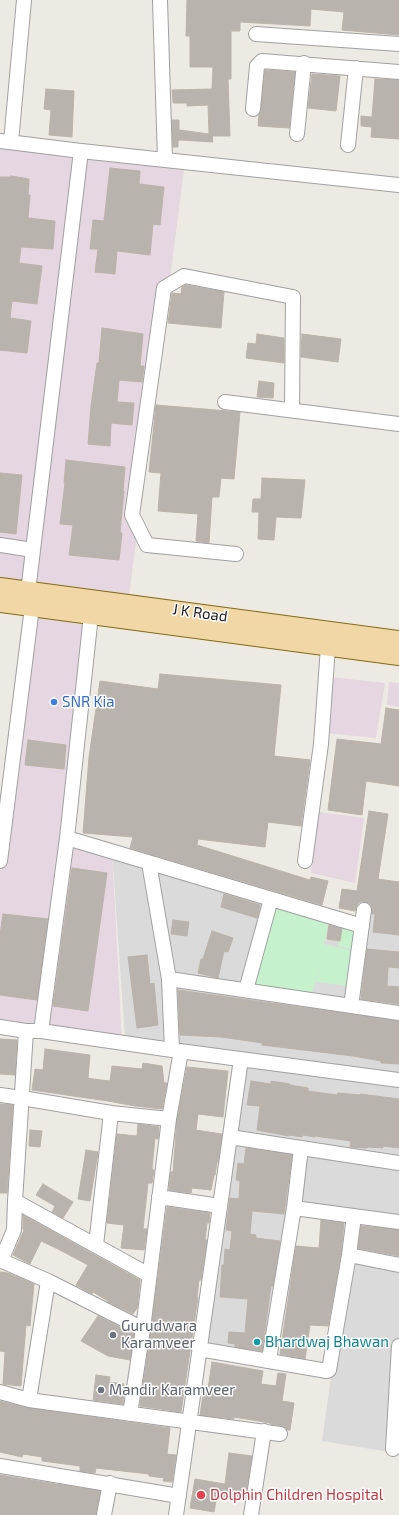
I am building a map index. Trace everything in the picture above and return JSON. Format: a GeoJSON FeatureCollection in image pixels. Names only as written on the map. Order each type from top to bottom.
{"type":"FeatureCollection","features":[{"type":"Feature","properties":{"kind":"main road","name":"J K Road"},"geometry":{"type":"LineString","coordinates":[[0,587],[29,601]]}},
{"type":"Feature","properties":{"kind":"main road","name":"J K Road"},"geometry":{"type":"LineString","coordinates":[[0,603],[29,601],[328,647],[399,656]]}},
{"type":"Feature","properties":{"kind":"main road","name":"J K Road"},"geometry":{"type":"LineString","coordinates":[[83,609],[399,640]]}},
{"type":"Feature","properties":{"kind":"street"},"geometry":{"type":"LineString","coordinates":[[24,0],[6,142],[81,152],[399,184]]}},
{"type":"Feature","properties":{"kind":"street"},"geometry":{"type":"LineString","coordinates":[[160,0],[165,160]]}},
{"type":"Feature","properties":{"kind":"street"},"geometry":{"type":"LineString","coordinates":[[256,34],[399,44]]}},
{"type":"Feature","properties":{"kind":"street"},"geometry":{"type":"LineString","coordinates":[[253,109],[257,66],[266,60],[399,72]]}},
{"type":"Feature","properties":{"kind":"street"},"geometry":{"type":"LineString","coordinates":[[297,134],[304,63]]}},
{"type":"Feature","properties":{"kind":"street"},"geometry":{"type":"LineString","coordinates":[[348,145],[356,68]]}},
{"type":"Feature","properties":{"kind":"street"},"geometry":{"type":"LineString","coordinates":[[0,861],[4,793],[29,601],[33,550],[81,152]]}},
{"type":"Feature","properties":{"kind":"street"},"geometry":{"type":"LineString","coordinates":[[236,554],[147,545],[132,515],[164,288],[184,276],[293,297],[292,410]]}},
{"type":"Feature","properties":{"kind":"street"},"geometry":{"type":"LineString","coordinates":[[225,402],[399,424]]}},
{"type":"Feature","properties":{"kind":"street"},"geometry":{"type":"LineString","coordinates":[[0,545],[33,550]]}},
{"type":"Feature","properties":{"kind":"street"},"geometry":{"type":"LineString","coordinates":[[41,1031],[67,838],[83,609]]}},
{"type":"Feature","properties":{"kind":"street"},"geometry":{"type":"LineString","coordinates":[[305,861],[321,744],[328,647]]}},
{"type":"Feature","properties":{"kind":"street"},"geometry":{"type":"LineString","coordinates":[[67,838],[362,926]]}},
{"type":"Feature","properties":{"kind":"street"},"geometry":{"type":"LineString","coordinates":[[130,1414],[143,1329],[176,1050],[169,979],[149,863]]}},
{"type":"Feature","properties":{"kind":"street"},"geometry":{"type":"LineString","coordinates":[[246,990],[271,899]]}},
{"type":"Feature","properties":{"kind":"street"},"geometry":{"type":"LineString","coordinates":[[351,1006],[364,910]]}},
{"type":"Feature","properties":{"kind":"street"},"geometry":{"type":"LineString","coordinates":[[169,979],[399,1013]]}},
{"type":"Feature","properties":{"kind":"street"},"geometry":{"type":"LineString","coordinates":[[0,1027],[26,1031],[41,1031],[399,1080]]}},
{"type":"Feature","properties":{"kind":"street"},"geometry":{"type":"LineString","coordinates":[[26,1031],[14,1201],[14,1230],[1,1260],[48,1281],[143,1329]]}},
{"type":"Feature","properties":{"kind":"street"},"geometry":{"type":"LineString","coordinates":[[176,1515],[241,1059]]}},
{"type":"Feature","properties":{"kind":"street"},"geometry":{"type":"LineString","coordinates":[[0,1095],[111,1113],[169,1119]]}},
{"type":"Feature","properties":{"kind":"street"},"geometry":{"type":"LineString","coordinates":[[96,1245],[111,1113]]}},
{"type":"Feature","properties":{"kind":"street"},"geometry":{"type":"LineString","coordinates":[[230,1137],[399,1163]]}},
{"type":"Feature","properties":{"kind":"street"},"geometry":{"type":"LineString","coordinates":[[268,1360],[294,1208],[301,1148]]}},
{"type":"Feature","properties":{"kind":"street"},"geometry":{"type":"LineString","coordinates":[[159,1197],[220,1206]]}},
{"type":"Feature","properties":{"kind":"street"},"geometry":{"type":"LineString","coordinates":[[14,1201],[149,1275]]}},
{"type":"Feature","properties":{"kind":"street"},"geometry":{"type":"LineString","coordinates":[[294,1208],[399,1222]]}},
{"type":"Feature","properties":{"kind":"street"},"geometry":{"type":"LineString","coordinates":[[199,1348],[326,1371],[329,1370],[349,1255],[354,1216]]}},
{"type":"Feature","properties":{"kind":"street"},"geometry":{"type":"LineString","coordinates":[[349,1255],[399,1265]]}},
{"type":"Feature","properties":{"kind":"street"},"geometry":{"type":"LineString","coordinates":[[29,1400],[48,1281]]}},
{"type":"Feature","properties":{"kind":"street"},"geometry":{"type":"LineString","coordinates":[[393,1449],[399,1355]]}},
{"type":"Feature","properties":{"kind":"street"},"geometry":{"type":"LineString","coordinates":[[0,1392],[29,1400],[280,1434]]}},
{"type":"Feature","properties":{"kind":"street"},"geometry":{"type":"LineString","coordinates":[[251,1515],[264,1431]]}},
{"type":"Feature","properties":{"kind":"street"},"geometry":{"type":"LineString","coordinates":[[0,1466],[110,1483],[179,1496]]}},
{"type":"Feature","properties":{"kind":"street"},"geometry":{"type":"LineString","coordinates":[[104,1515],[110,1483]]}},
{"type":"Feature","properties":{"kind":"shaded area"},"geometry":{"type":"Polygon","coordinates":[[[0,141],[185,162],[128,604],[25,582],[0,581],[0,141]]]}},
{"type":"Feature","properties":{"kind":"shaded area"},"geometry":{"type":"Polygon","coordinates":[[[26,606],[91,615],[67,838],[112,852],[122,1043],[0,1025],[0,793],[5,794],[26,606]]]}},
{"type":"Feature","properties":{"kind":"shaded area"},"geometry":{"type":"Polygon","coordinates":[[[330,677],[385,683],[376,738],[326,733],[330,677]]]}},
{"type":"Feature","properties":{"kind":"shaded area"},"geometry":{"type":"Polygon","coordinates":[[[389,682],[399,683],[399,707],[387,705],[389,682]]]}},
{"type":"Feature","properties":{"kind":"shaded area"},"geometry":{"type":"Polygon","coordinates":[[[319,812],[364,818],[355,883],[311,873],[319,812]]]}},
{"type":"Feature","properties":{"kind":"shaded area"},"geometry":{"type":"Polygon","coordinates":[[[112,852],[362,926],[364,910],[399,915],[399,1341],[389,1452],[322,1441],[354,1216],[294,1208],[269,1360],[199,1349],[241,1059],[125,1038],[112,852]]]}},
{"type":"Feature","properties":{"kind":"green space"},"geometry":{"type":"Polygon","coordinates":[[[272,902],[329,920],[324,944],[357,952],[351,986],[316,982],[320,961],[312,996],[250,988],[272,902]]]}},
{"type":"Feature","properties":{"kind":"green space"},"geometry":{"type":"Polygon","coordinates":[[[343,921],[362,926],[359,951],[338,946],[343,921]]]}},
{"type":"Feature","properties":{"kind":"building"},"geometry":{"type":"Polygon","coordinates":[[[187,0],[399,0],[399,35],[342,30],[344,12],[311,9],[310,26],[240,22],[240,31],[231,31],[231,79],[228,79],[230,136],[212,136],[213,142],[180,140],[178,141],[178,147],[173,147],[172,120],[179,120],[179,130],[209,134],[208,105],[187,106],[187,103],[173,103],[172,90],[212,89],[213,67],[190,67],[190,36],[186,36],[187,0]]]}},
{"type":"Feature","properties":{"kind":"building"},"geometry":{"type":"Polygon","coordinates":[[[265,70],[295,72],[289,128],[258,126],[265,70]]]}},
{"type":"Feature","properties":{"kind":"building"},"geometry":{"type":"Polygon","coordinates":[[[312,74],[340,76],[336,111],[308,108],[312,74]]]}},
{"type":"Feature","properties":{"kind":"building"},"geometry":{"type":"Polygon","coordinates":[[[375,79],[399,80],[399,139],[371,137],[372,127],[361,126],[361,116],[372,117],[375,79]]]}},
{"type":"Feature","properties":{"kind":"building"},"geometry":{"type":"Polygon","coordinates":[[[46,89],[74,91],[72,137],[49,135],[51,110],[44,109],[46,89]]]}},
{"type":"Feature","properties":{"kind":"building"},"geometry":{"type":"Polygon","coordinates":[[[110,168],[140,171],[139,184],[164,187],[160,225],[153,224],[150,255],[117,251],[115,274],[95,272],[98,249],[90,249],[93,220],[104,221],[110,168]]]}},
{"type":"Feature","properties":{"kind":"building"},"geometry":{"type":"Polygon","coordinates":[[[11,176],[29,179],[28,195],[30,195],[28,218],[55,221],[53,249],[21,247],[19,263],[42,266],[37,304],[12,301],[10,318],[31,321],[27,353],[0,350],[0,177],[11,176]]]}},
{"type":"Feature","properties":{"kind":"building"},"geometry":{"type":"Polygon","coordinates":[[[186,285],[224,292],[221,328],[168,323],[172,293],[181,294],[182,287],[186,285]]]}},
{"type":"Feature","properties":{"kind":"building"},"geometry":{"type":"Polygon","coordinates":[[[102,328],[143,334],[140,366],[144,366],[142,382],[119,380],[117,402],[134,403],[132,425],[111,423],[110,446],[88,444],[91,406],[97,363],[99,363],[102,328]]]}},
{"type":"Feature","properties":{"kind":"building"},"geometry":{"type":"Polygon","coordinates":[[[257,334],[284,338],[284,363],[246,358],[248,343],[256,344],[257,334]]]}},
{"type":"Feature","properties":{"kind":"building"},"geometry":{"type":"Polygon","coordinates":[[[302,334],[341,339],[338,362],[301,357],[302,334]]]}},
{"type":"Feature","properties":{"kind":"building"},"geometry":{"type":"Polygon","coordinates":[[[259,381],[274,383],[273,398],[257,397],[259,381]]]}},
{"type":"Feature","properties":{"kind":"building"},"geometry":{"type":"Polygon","coordinates":[[[156,405],[240,412],[234,479],[221,478],[219,497],[212,497],[209,543],[196,541],[198,514],[158,511],[161,473],[149,472],[156,405]]]}},
{"type":"Feature","properties":{"kind":"building"},"geometry":{"type":"Polygon","coordinates":[[[66,460],[125,467],[120,532],[122,533],[119,560],[69,555],[73,525],[60,524],[66,460]]]}},
{"type":"Feature","properties":{"kind":"building"},"geometry":{"type":"Polygon","coordinates":[[[0,473],[22,475],[16,534],[0,532],[0,473]]]}},
{"type":"Feature","properties":{"kind":"building"},"geometry":{"type":"Polygon","coordinates":[[[262,478],[305,480],[301,518],[276,517],[274,540],[258,539],[259,512],[252,512],[253,499],[261,499],[262,478]]]}},
{"type":"Feature","properties":{"kind":"building"},"geometry":{"type":"Polygon","coordinates":[[[160,674],[281,685],[274,756],[310,760],[301,826],[268,822],[265,847],[198,839],[197,845],[310,880],[311,877],[328,881],[322,905],[130,848],[133,837],[83,833],[89,757],[100,681],[158,689],[160,674]]]}},
{"type":"Feature","properties":{"kind":"building"},"geometry":{"type":"Polygon","coordinates":[[[386,708],[399,710],[399,786],[366,781],[362,815],[328,810],[337,739],[381,744],[386,708]]]}},
{"type":"Feature","properties":{"kind":"building"},"geometry":{"type":"Polygon","coordinates":[[[28,740],[66,745],[64,769],[25,765],[28,740]]]}},
{"type":"Feature","properties":{"kind":"building"},"geometry":{"type":"Polygon","coordinates":[[[369,811],[388,814],[378,879],[399,882],[399,935],[373,932],[375,914],[372,914],[372,907],[369,903],[360,902],[355,911],[339,908],[342,889],[357,891],[369,811]]]}},
{"type":"Feature","properties":{"kind":"building"},"geometry":{"type":"Polygon","coordinates":[[[72,868],[107,873],[88,1011],[53,1006],[72,868]]]}},
{"type":"Feature","properties":{"kind":"building"},"geometry":{"type":"Polygon","coordinates":[[[224,894],[260,905],[257,918],[221,907],[224,894]]]}},
{"type":"Feature","properties":{"kind":"building"},"geometry":{"type":"Polygon","coordinates":[[[3,914],[48,919],[37,1000],[0,995],[0,935],[3,914]]]}},
{"type":"Feature","properties":{"kind":"building"},"geometry":{"type":"Polygon","coordinates":[[[173,920],[189,922],[187,936],[171,934],[173,920]]]}},
{"type":"Feature","properties":{"kind":"building"},"geometry":{"type":"Polygon","coordinates":[[[329,925],[342,929],[340,941],[327,939],[329,925]]]}},
{"type":"Feature","properties":{"kind":"building"},"geometry":{"type":"Polygon","coordinates":[[[212,931],[233,938],[228,952],[224,951],[218,978],[198,973],[201,959],[203,959],[212,931]]]}},
{"type":"Feature","properties":{"kind":"building"},"geometry":{"type":"Polygon","coordinates":[[[367,949],[399,952],[399,968],[388,967],[387,986],[399,987],[399,1004],[361,999],[367,949]]]}},
{"type":"Feature","properties":{"kind":"building"},"geometry":{"type":"Polygon","coordinates":[[[147,955],[150,984],[154,983],[158,1025],[137,1028],[128,957],[147,955]]]}},
{"type":"Feature","properties":{"kind":"building"},"geometry":{"type":"Polygon","coordinates":[[[178,990],[399,1021],[399,1064],[381,1063],[381,1061],[353,1056],[262,1045],[262,1043],[221,1037],[180,1035],[178,990]]]}},
{"type":"Feature","properties":{"kind":"building"},"geometry":{"type":"Polygon","coordinates":[[[0,1039],[17,1040],[15,1075],[0,1074],[0,1039]]]}},
{"type":"Feature","properties":{"kind":"building"},"geometry":{"type":"Polygon","coordinates":[[[45,1049],[90,1055],[88,1078],[93,1079],[110,1081],[112,1066],[142,1069],[143,1063],[162,1066],[164,1083],[167,1083],[162,1109],[32,1090],[35,1069],[43,1070],[45,1049]]]}},
{"type":"Feature","properties":{"kind":"building"},"geometry":{"type":"Polygon","coordinates":[[[187,1067],[228,1071],[223,1117],[198,1114],[196,1130],[222,1134],[218,1162],[211,1190],[192,1188],[191,1193],[169,1190],[171,1172],[173,1172],[177,1120],[187,1067]]]}},
{"type":"Feature","properties":{"kind":"building"},"geometry":{"type":"Polygon","coordinates":[[[251,1081],[271,1084],[271,1081],[290,1084],[308,1088],[308,1091],[337,1095],[338,1093],[360,1094],[399,1099],[399,1148],[383,1146],[383,1148],[350,1147],[351,1141],[303,1135],[302,1137],[289,1136],[257,1130],[260,1106],[247,1105],[251,1081]]]}},
{"type":"Feature","properties":{"kind":"building"},"geometry":{"type":"Polygon","coordinates":[[[0,1104],[13,1105],[7,1193],[0,1193],[0,1104]]]}},
{"type":"Feature","properties":{"kind":"building"},"geometry":{"type":"Polygon","coordinates":[[[138,1124],[159,1127],[158,1139],[155,1138],[152,1183],[148,1183],[143,1229],[147,1229],[144,1250],[121,1248],[124,1225],[107,1223],[117,1134],[137,1136],[138,1124]]]}},
{"type":"Feature","properties":{"kind":"building"},"geometry":{"type":"Polygon","coordinates":[[[30,1130],[42,1131],[40,1147],[29,1146],[30,1130]]]}},
{"type":"Feature","properties":{"kind":"building"},"geometry":{"type":"Polygon","coordinates":[[[246,1148],[292,1155],[284,1214],[252,1211],[250,1234],[256,1235],[256,1238],[280,1241],[273,1286],[271,1286],[262,1351],[235,1347],[235,1344],[228,1343],[229,1332],[245,1333],[248,1299],[220,1297],[222,1265],[224,1265],[225,1249],[230,1250],[232,1231],[226,1230],[230,1198],[239,1199],[240,1181],[236,1180],[238,1163],[244,1164],[246,1148]]]}},
{"type":"Feature","properties":{"kind":"building"},"geometry":{"type":"Polygon","coordinates":[[[86,1150],[98,1152],[90,1201],[78,1199],[86,1150]]]}},
{"type":"Feature","properties":{"kind":"building"},"geometry":{"type":"Polygon","coordinates":[[[43,1184],[73,1202],[63,1218],[52,1212],[55,1206],[36,1195],[43,1184]]]}},
{"type":"Feature","properties":{"kind":"building"},"geometry":{"type":"Polygon","coordinates":[[[167,1207],[210,1213],[209,1223],[207,1223],[205,1240],[207,1240],[201,1280],[199,1280],[198,1297],[181,1412],[140,1406],[167,1207]]]}},
{"type":"Feature","properties":{"kind":"building"},"geometry":{"type":"Polygon","coordinates":[[[23,1215],[140,1280],[137,1308],[133,1314],[108,1302],[93,1292],[92,1294],[76,1285],[88,1265],[58,1249],[41,1241],[30,1264],[13,1255],[24,1230],[23,1215]]]}},
{"type":"Feature","properties":{"kind":"building"},"geometry":{"type":"Polygon","coordinates":[[[321,1220],[344,1223],[341,1254],[328,1326],[310,1325],[305,1359],[280,1354],[296,1246],[319,1248],[321,1220]]]}},
{"type":"Feature","properties":{"kind":"building"},"geometry":{"type":"Polygon","coordinates":[[[361,1226],[399,1230],[399,1256],[358,1248],[361,1226]]]}},
{"type":"Feature","properties":{"kind":"building"},"geometry":{"type":"Polygon","coordinates":[[[0,1272],[8,1273],[34,1284],[30,1326],[26,1325],[21,1386],[3,1384],[5,1352],[0,1351],[0,1272]]]}},
{"type":"Feature","properties":{"kind":"building","name":"Gurudwara Karamveer"},"geometry":{"type":"Polygon","coordinates":[[[98,1316],[134,1334],[130,1360],[108,1356],[81,1341],[98,1316]]]}},
{"type":"Feature","properties":{"kind":"building"},"geometry":{"type":"Polygon","coordinates":[[[212,1362],[263,1371],[261,1384],[276,1386],[278,1373],[286,1374],[282,1401],[294,1403],[290,1430],[270,1423],[234,1417],[234,1419],[200,1415],[204,1388],[208,1389],[212,1362]]]}},
{"type":"Feature","properties":{"kind":"building"},"geometry":{"type":"Polygon","coordinates":[[[96,1375],[110,1377],[109,1382],[124,1384],[123,1404],[93,1400],[96,1375]]]}},
{"type":"Feature","properties":{"kind":"building"},"geometry":{"type":"Polygon","coordinates":[[[0,1401],[28,1408],[170,1428],[167,1454],[176,1455],[172,1482],[163,1481],[164,1478],[149,1476],[149,1474],[96,1468],[95,1473],[80,1471],[80,1466],[42,1461],[42,1457],[23,1454],[22,1457],[0,1452],[0,1401]]]}},
{"type":"Feature","properties":{"kind":"building"},"geometry":{"type":"Polygon","coordinates":[[[229,1453],[252,1456],[245,1500],[217,1496],[214,1512],[190,1508],[195,1479],[225,1484],[229,1453]]]}},
{"type":"Feature","properties":{"kind":"building"},"geometry":{"type":"Polygon","coordinates":[[[0,1475],[100,1491],[96,1515],[0,1515],[0,1475]]]}},
{"type":"Feature","properties":{"kind":"place","name":"SNR Kia"},"geometry":{"type":"Point","coordinates":[54,702]}},
{"type":"Feature","properties":{"kind":"place","name":"Gurudwara Karamveer"},"geometry":{"type":"Point","coordinates":[113,1335]}},
{"type":"Feature","properties":{"kind":"place","name":"Bhardwaj Bhawan"},"geometry":{"type":"Point","coordinates":[257,1342]}},
{"type":"Feature","properties":{"kind":"place","name":"Mandir Karamveer"},"geometry":{"type":"Point","coordinates":[101,1390]}},
{"type":"Feature","properties":{"kind":"place","name":"Dolphin Children Hospital"},"geometry":{"type":"Point","coordinates":[201,1495]}}]}
